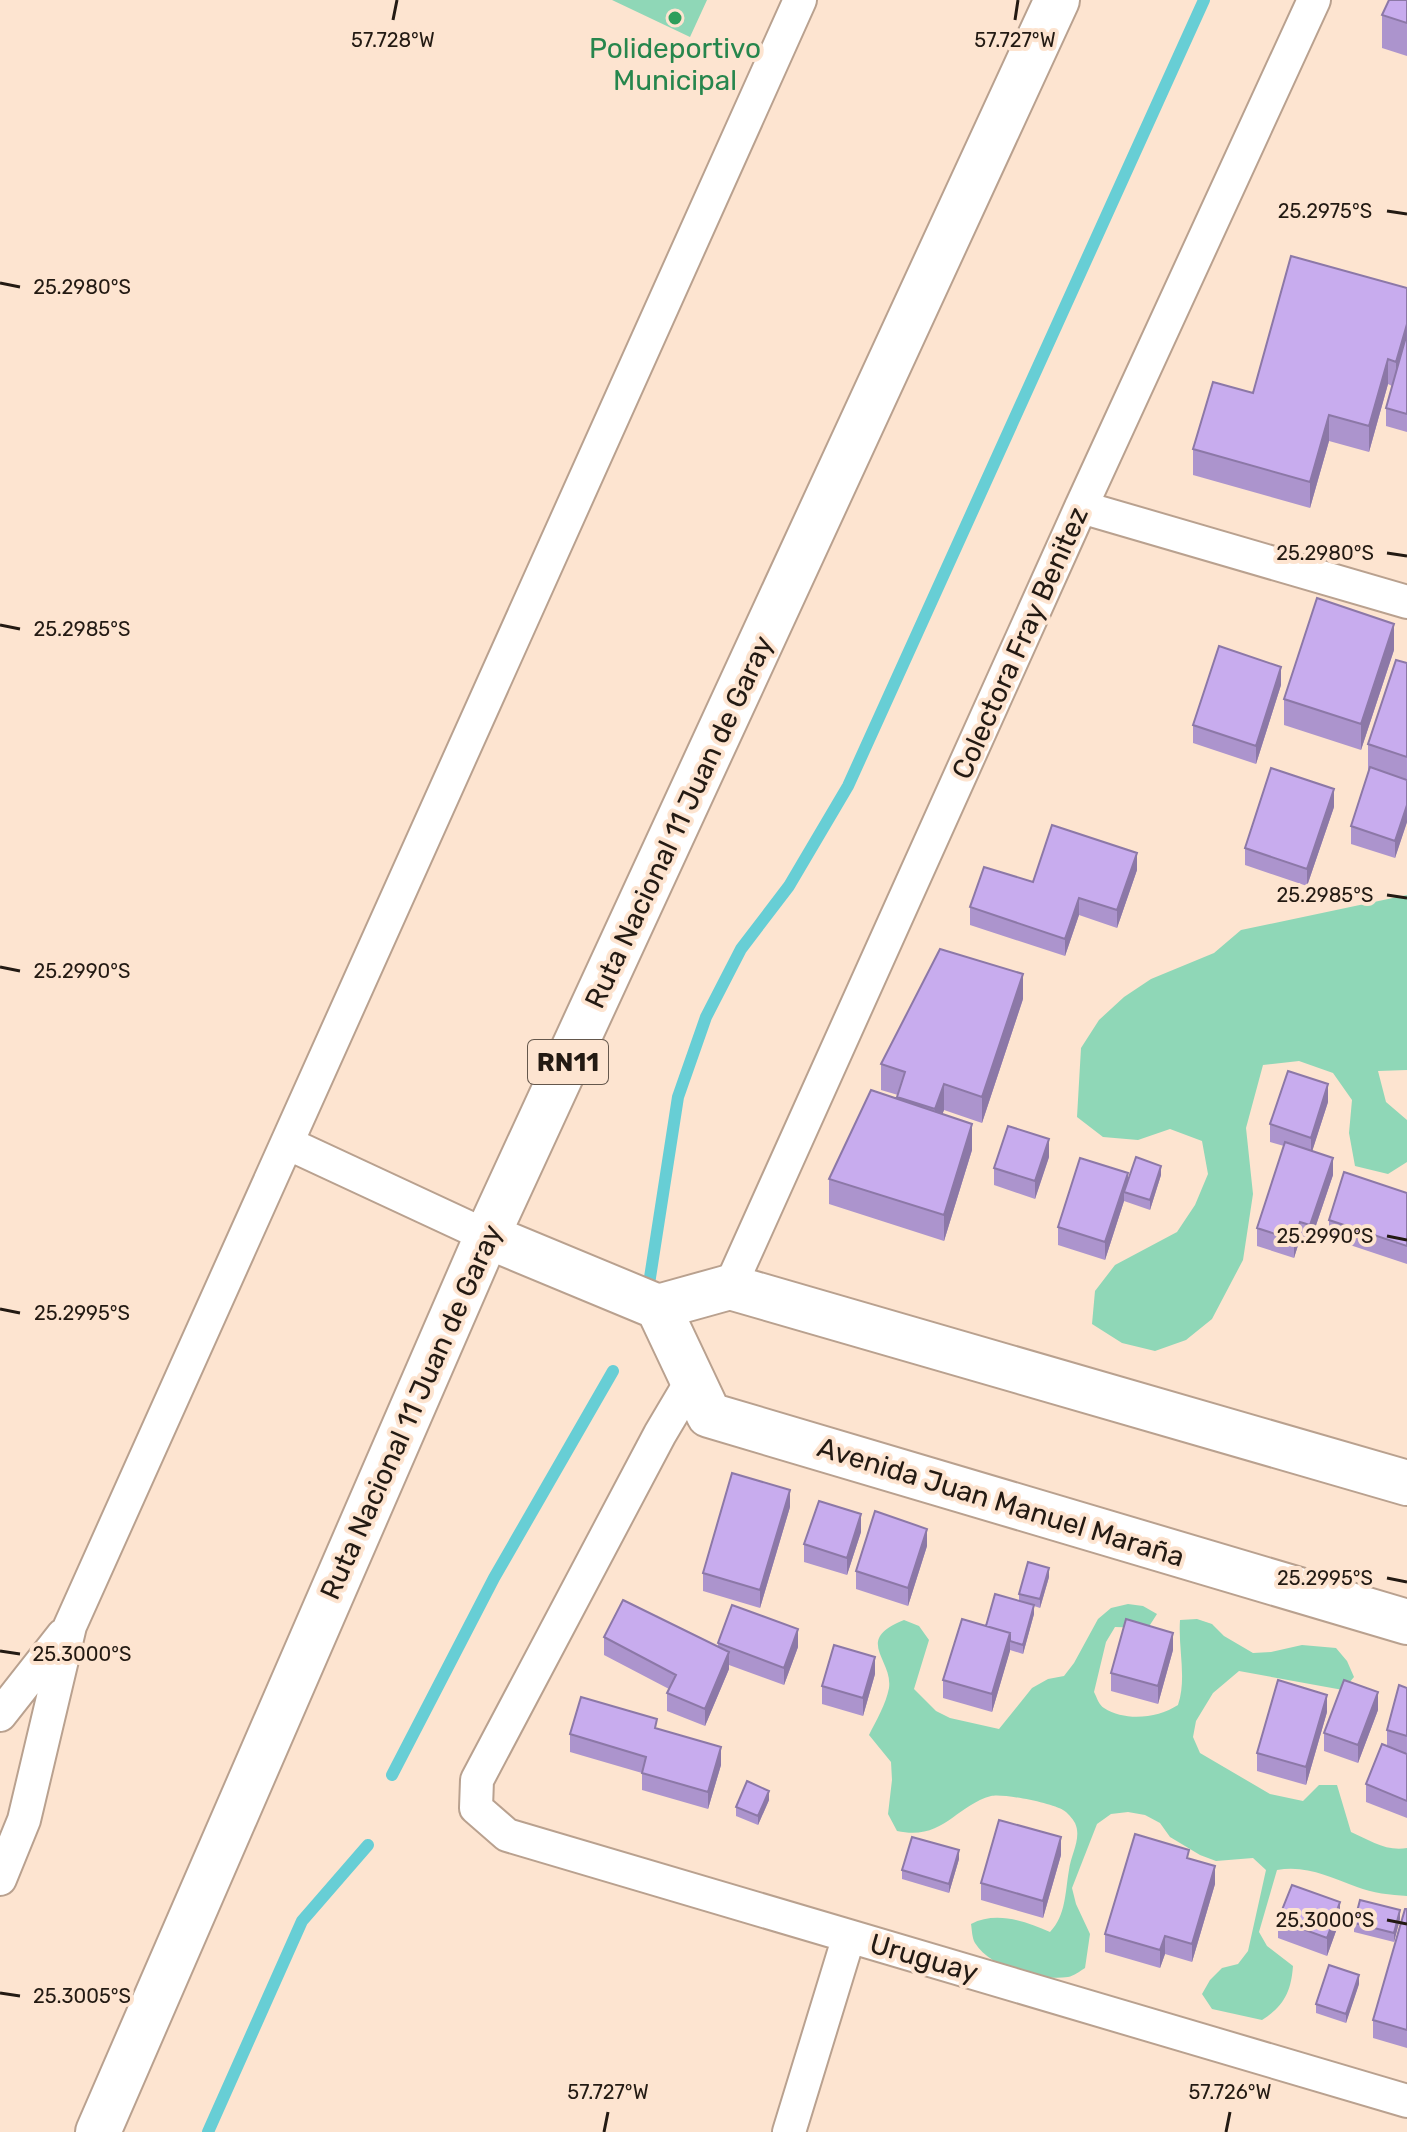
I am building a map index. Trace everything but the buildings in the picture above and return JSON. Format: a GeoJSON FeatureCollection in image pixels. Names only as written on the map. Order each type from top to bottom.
{"type":"FeatureCollection","features":[{"type":"Feature","properties":{"kind":"main road","name":"Ruta Nacional 11 Juan de Garay"},"geometry":{"type":"LineString","coordinates":[[98,2132],[487,1236],[1057,0]]}},
{"type":"Feature","properties":{"kind":"main road"},"geometry":{"type":"LineString","coordinates":[[487,1236],[658,1307],[730,1287],[1407,1483]]}},
{"type":"Feature","properties":{"kind":"main road","name":"Avenida Juan Manuel Maraña"},"geometry":{"type":"LineString","coordinates":[[658,1307],[709,1415],[1407,1622]]}},
{"type":"Feature","properties":{"kind":"street"},"geometry":{"type":"LineString","coordinates":[[0,1879],[24,1820],[70,1626],[800,0]]}},
{"type":"Feature","properties":{"kind":"street","name":"Colectora Fray Benitez"},"geometry":{"type":"LineString","coordinates":[[730,1287],[1081,507],[1314,0]]}},
{"type":"Feature","properties":{"kind":"street"},"geometry":{"type":"LineString","coordinates":[[1081,507],[1407,602]]}},
{"type":"Feature","properties":{"kind":"street"},"geometry":{"type":"LineString","coordinates":[[287,1143],[487,1236]]}},
{"type":"Feature","properties":{"kind":"street","name":"Uruguay"},"geometry":{"type":"LineString","coordinates":[[692,1380],[660,1434],[477,1780],[476,1808],[507,1835],[1407,2101]]}},
{"type":"Feature","properties":{"kind":"street"},"geometry":{"type":"LineString","coordinates":[[0,1715],[70,1626]]}},
{"type":"Feature","properties":{"kind":"street"},"geometry":{"type":"LineString","coordinates":[[789,2132],[849,1936]]}},
{"type":"Feature","properties":{"kind":"green space","name":"Polideportivo Municipal"},"geometry":{"type":"Polygon","coordinates":[[[612,0],[707,0],[690,37],[612,0]]]}},
{"type":"Feature","properties":{"kind":"green space"},"geometry":{"type":"Polygon","coordinates":[[[1407,895],[1407,1070],[1378,1071],[1386,1102],[1407,1120],[1407,1162],[1388,1174],[1355,1166],[1349,1133],[1352,1100],[1333,1073],[1299,1061],[1263,1065],[1246,1128],[1253,1194],[1243,1260],[1212,1319],[1186,1340],[1155,1351],[1122,1343],[1092,1324],[1095,1291],[1115,1265],[1177,1232],[1195,1205],[1208,1174],[1202,1141],[1170,1129],[1138,1140],[1103,1137],[1077,1117],[1081,1048],[1099,1020],[1124,997],[1151,979],[1214,953],[1241,930],[1407,895]]]}},
{"type":"Feature","properties":{"kind":"green space"},"geometry":{"type":"Polygon","coordinates":[[[1128,1604],[1143,1606],[1157,1614],[1148,1628],[1115,1627],[1106,1642],[1094,1692],[1104,1708],[1122,1715],[1142,1717],[1178,1705],[1182,1684],[1180,1620],[1197,1619],[1212,1624],[1224,1636],[1253,1653],[1302,1645],[1336,1648],[1347,1661],[1354,1677],[1343,1690],[1239,1671],[1213,1693],[1196,1721],[1193,1737],[1200,1753],[1270,1794],[1303,1801],[1319,1785],[1337,1785],[1351,1832],[1385,1847],[1407,1848],[1407,1896],[1369,1891],[1308,1871],[1277,1870],[1259,1932],[1267,1946],[1293,1966],[1285,1998],[1262,2020],[1212,2009],[1202,1994],[1222,1968],[1238,1964],[1248,1951],[1266,1870],[1253,1858],[1216,1861],[1170,1837],[1160,1823],[1145,1815],[1128,1812],[1111,1814],[1097,1824],[1072,1888],[1090,1934],[1085,1968],[1068,1977],[1044,1977],[1017,1971],[992,1960],[975,1943],[971,1924],[1000,1918],[1021,1921],[1050,1932],[1062,1911],[1077,1840],[1075,1823],[1068,1814],[1057,1807],[1038,1802],[991,1796],[937,1827],[913,1833],[897,1831],[888,1814],[891,1762],[869,1735],[889,1688],[878,1643],[889,1627],[904,1620],[919,1626],[929,1640],[914,1689],[936,1711],[950,1718],[999,1729],[1032,1688],[1048,1679],[1064,1676],[1098,1619],[1111,1608],[1128,1604]]]}},
{"type":"Feature","properties":{"kind":"waterway"},"geometry":{"type":"LineString","coordinates":[[649,1284],[678,1097],[706,1017],[741,949],[789,886],[848,786],[1204,0]]}},
{"type":"Feature","properties":{"kind":"waterway"},"geometry":{"type":"LineString","coordinates":[[392,1775],[494,1578],[613,1371]]}},
{"type":"Feature","properties":{"kind":"waterway"},"geometry":{"type":"LineString","coordinates":[[208,2132],[302,1921],[368,1845]]}},
{"type":"Feature","properties":{"kind":"place","name":"Polideportivo Municipal"},"geometry":{"type":"Point","coordinates":[675,18]}}]}
